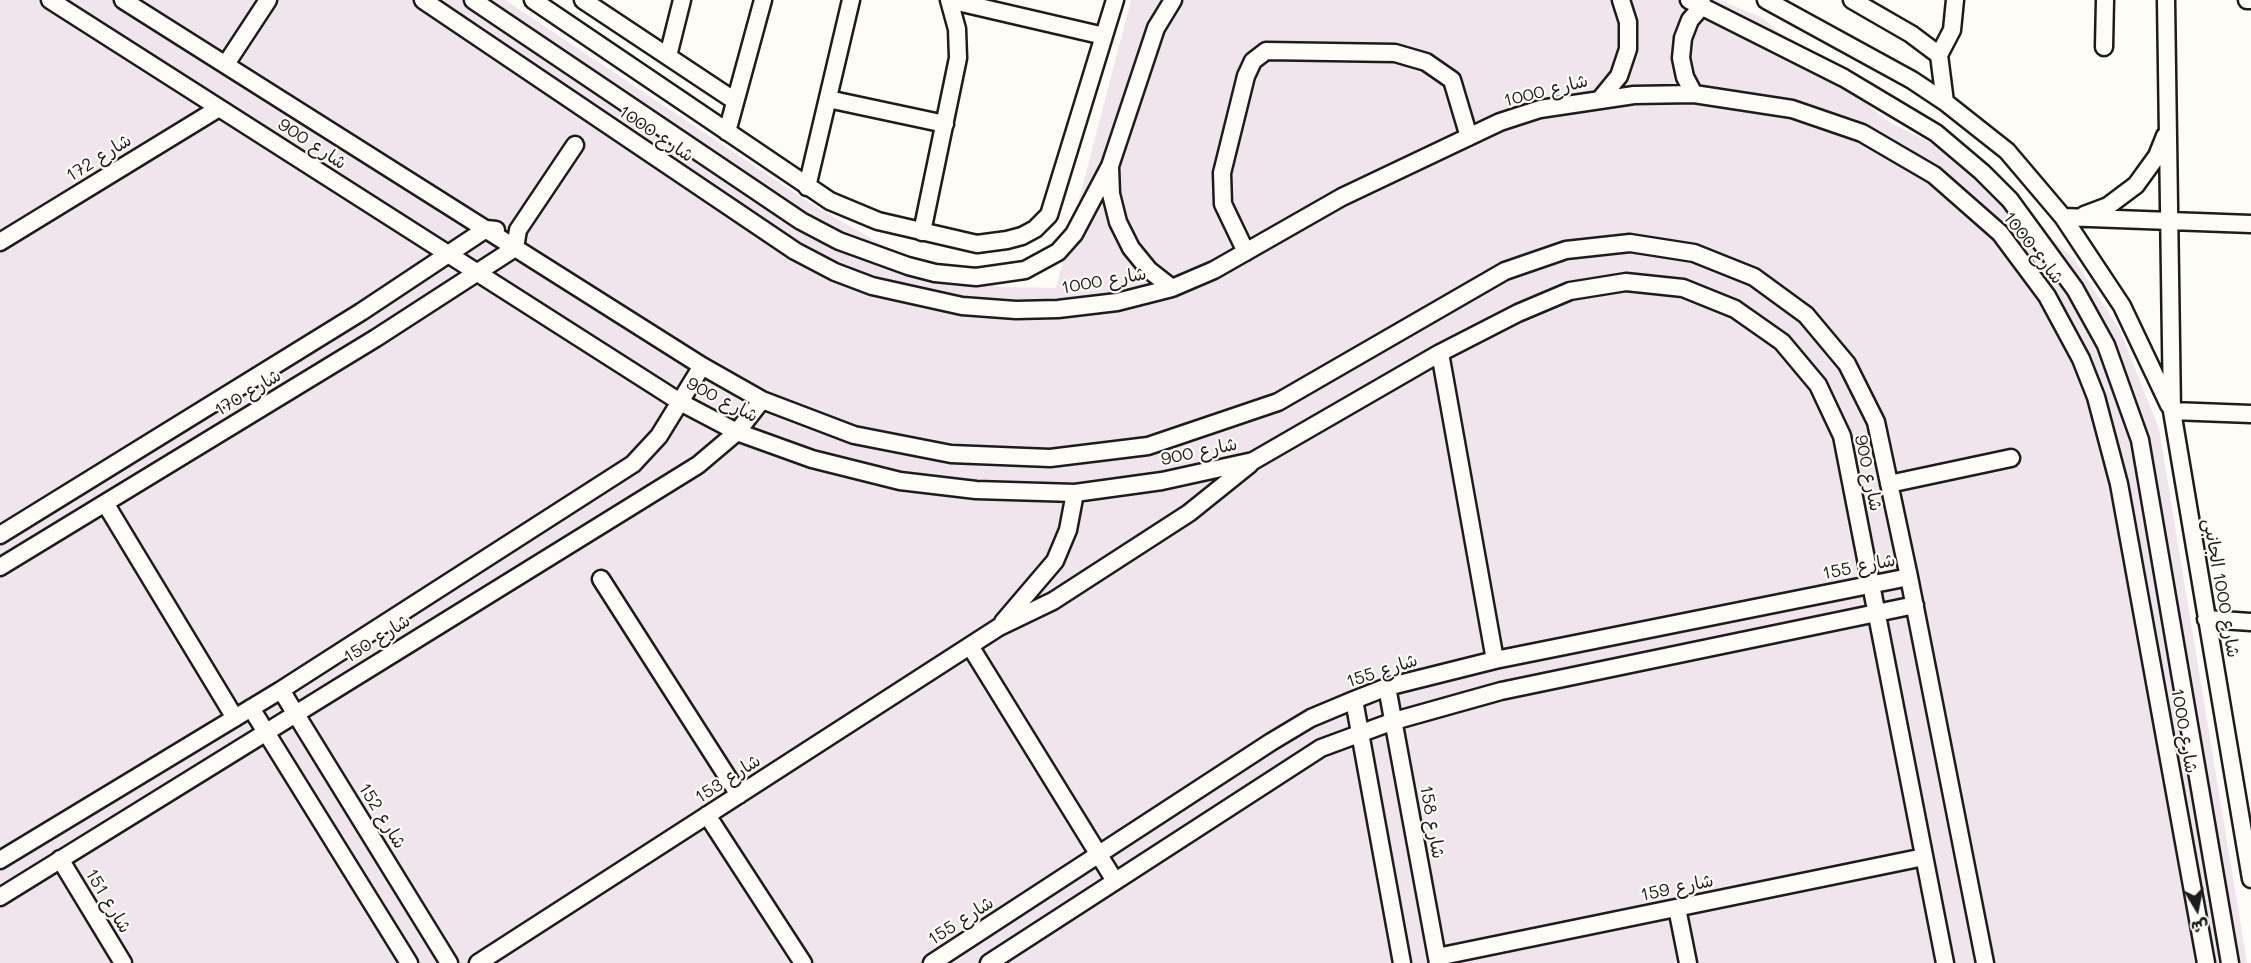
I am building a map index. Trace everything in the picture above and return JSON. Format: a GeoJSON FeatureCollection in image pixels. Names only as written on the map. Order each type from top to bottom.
{"type":"FeatureCollection","features":[{"type":"Feature","properties":{"kind":"street","name":"شارع 900"},"geometry":{"type":"LineString","coordinates":[[50,0],[680,402],[737,432],[812,459],[900,481],[976,490],[1075,493],[1162,481],[1253,461],[1440,353],[1518,313],[1570,291],[1626,282],[1683,288],[1736,309],[1782,342],[1818,385],[1842,436],[1945,963]]}},
{"type":"Feature","properties":{"kind":"street","name":"شارع 900"},"geometry":{"type":"LineString","coordinates":[[123,0],[702,366],[762,400],[854,435],[951,454],[1050,458],[1148,446],[1278,402],[1505,271],[1566,250],[1630,243],[1694,253],[1754,277],[1806,315],[1847,364],[1876,422],[1915,605],[1985,963]]}},
{"type":"Feature","properties":{"kind":"street"},"geometry":{"type":"LineString","coordinates":[[226,64],[268,0]]}},
{"type":"Feature","properties":{"kind":"street","name":"شارع 1000"},"geometry":{"type":"LineString","coordinates":[[423,0],[795,251],[835,272],[917,298],[962,306],[1016,310],[1058,309],[1117,302],[1172,288],[1214,270],[1342,197],[1500,122],[1540,109],[1601,98],[1694,94],[1792,109],[1862,133],[1934,175],[2000,233],[2047,296],[2081,359],[2096,397],[2119,483],[2206,963]]}},
{"type":"Feature","properties":{"kind":"street","name":"شارع 1000"},"geometry":{"type":"LineString","coordinates":[[473,0],[801,221],[839,241],[908,266],[935,273],[976,277],[1025,270],[1058,252],[1074,234],[1110,166],[1156,28],[1173,0]]}},
{"type":"Feature","properties":{"kind":"street"},"geometry":{"type":"LineString","coordinates":[[533,0],[807,187],[854,212],[962,242],[992,243],[1022,236],[1035,229],[1049,215],[1115,0]]}},
{"type":"Feature","properties":{"kind":"street"},"geometry":{"type":"LineString","coordinates":[[583,0],[607,8],[668,56],[735,102]]}},
{"type":"Feature","properties":{"kind":"street"},"geometry":{"type":"LineString","coordinates":[[668,56],[682,0]]}},
{"type":"Feature","properties":{"kind":"street"},"geometry":{"type":"LineString","coordinates":[[727,132],[763,0]]}},
{"type":"Feature","properties":{"kind":"street"},"geometry":{"type":"LineString","coordinates":[[807,187],[851,0]]}},
{"type":"Feature","properties":{"kind":"street"},"geometry":{"type":"LineString","coordinates":[[922,232],[958,58],[957,29],[949,0],[1104,36]]}},
{"type":"Feature","properties":{"kind":"street"},"geometry":{"type":"LineString","coordinates":[[1601,98],[1619,76],[1628,50],[1628,22],[1621,0]]}},
{"type":"Feature","properties":{"kind":"street"},"geometry":{"type":"LineString","coordinates":[[1766,0],[1912,80],[1945,102],[2007,152],[2069,218],[2122,306],[2172,411]]}},
{"type":"Feature","properties":{"kind":"street"},"geometry":{"type":"LineString","coordinates":[[1852,0],[1869,5],[1938,55]]}},
{"type":"Feature","properties":{"kind":"street"},"geometry":{"type":"LineString","coordinates":[[2104,47],[2105,0]]}},
{"type":"Feature","properties":{"kind":"street"},"geometry":{"type":"LineString","coordinates":[[2166,0],[2172,411]]}},
{"type":"Feature","properties":{"kind":"street"},"geometry":{"type":"LineString","coordinates":[[1945,102],[1938,55],[1952,30],[1960,1]]}},
{"type":"Feature","properties":{"kind":"street"},"geometry":{"type":"LineString","coordinates":[[1694,94],[1685,77],[1682,48],[1696,3]]}},
{"type":"Feature","properties":{"kind":"street","name":"شارع 1000"},"geometry":{"type":"LineString","coordinates":[[1696,3],[1844,78],[1936,133],[1982,172],[2010,200],[2075,289],[2106,345],[2124,389],[2140,440],[2150,485],[2230,963]]}},
{"type":"Feature","properties":{"kind":"street"},"geometry":{"type":"LineString","coordinates":[[1246,252],[1223,204],[1222,173],[1246,76],[1252,61],[1266,51],[1395,53],[1426,62],[1452,80],[1469,137]]}},
{"type":"Feature","properties":{"kind":"street"},"geometry":{"type":"LineString","coordinates":[[828,99],[945,124]]}},
{"type":"Feature","properties":{"kind":"street","name":"شارع 172"},"geometry":{"type":"LineString","coordinates":[[0,242],[219,108]]}},
{"type":"Feature","properties":{"kind":"street"},"geometry":{"type":"LineString","coordinates":[[2069,218],[2108,206],[2136,185],[2157,156],[2169,123]]}},
{"type":"Feature","properties":{"kind":"street"},"geometry":{"type":"LineString","coordinates":[[515,248],[518,230],[575,145]]}},
{"type":"Feature","properties":{"kind":"street"},"geometry":{"type":"LineString","coordinates":[[1110,166],[1111,194],[1118,222],[1131,248],[1149,270],[1172,288]]}},
{"type":"Feature","properties":{"kind":"street"},"geometry":{"type":"LineString","coordinates":[[2069,218],[2251,224]]}},
{"type":"Feature","properties":{"kind":"street"},"geometry":{"type":"LineString","coordinates":[[486,229],[518,230]]}},
{"type":"Feature","properties":{"kind":"street","name":"شارع 170"},"geometry":{"type":"LineString","coordinates":[[0,535],[361,312],[486,229]]}},
{"type":"Feature","properties":{"kind":"street","name":"شارع 170"},"geometry":{"type":"LineString","coordinates":[[0,567],[376,338],[515,248]]}},
{"type":"Feature","properties":{"kind":"street"},"geometry":{"type":"LineString","coordinates":[[361,312],[376,338]]}},
{"type":"Feature","properties":{"kind":"street"},"geometry":{"type":"LineString","coordinates":[[1440,353],[1495,660]]}},
{"type":"Feature","properties":{"kind":"street","name":"شارع 150"},"geometry":{"type":"LineString","coordinates":[[0,860],[281,690],[633,464],[659,436],[702,366]]}},
{"type":"Feature","properties":{"kind":"street","name":"شارع 150"},"geometry":{"type":"LineString","coordinates":[[0,897],[698,465],[737,432],[762,400]]}},
{"type":"Feature","properties":{"kind":"street"},"geometry":{"type":"LineString","coordinates":[[2172,411],[2251,414]]}},
{"type":"Feature","properties":{"kind":"street","name":"شارع 1000 الجانبى"},"geometry":{"type":"LineString","coordinates":[[2172,411],[2251,879]]}},
{"type":"Feature","properties":{"kind":"street"},"geometry":{"type":"LineString","coordinates":[[1889,484],[2011,458]]}},
{"type":"Feature","properties":{"kind":"street"},"geometry":{"type":"LineString","coordinates":[[999,627],[1053,601],[1189,513],[1253,461]]}},
{"type":"Feature","properties":{"kind":"street"},"geometry":{"type":"LineString","coordinates":[[999,627],[1055,561],[1066,538],[1075,493]]}},
{"type":"Feature","properties":{"kind":"street"},"geometry":{"type":"LineString","coordinates":[[105,503],[236,718]]}},
{"type":"Feature","properties":{"kind":"street","name":"شارع 155"},"geometry":{"type":"LineString","coordinates":[[932,963],[1311,718],[1354,700],[1387,687],[1495,660],[1909,577]]}},
{"type":"Feature","properties":{"kind":"street"},"geometry":{"type":"LineString","coordinates":[[601,579],[739,795]]}},
{"type":"Feature","properties":{"kind":"street"},"geometry":{"type":"LineString","coordinates":[[988,963],[1321,748],[1394,721],[1501,692],[1915,605]]}},
{"type":"Feature","properties":{"kind":"street"},"geometry":{"type":"LineString","coordinates":[[2206,619],[2251,622]]}},
{"type":"Feature","properties":{"kind":"street","name":"شارع 153"},"geometry":{"type":"LineString","coordinates":[[478,963],[999,627]]}},
{"type":"Feature","properties":{"kind":"street"},"geometry":{"type":"LineString","coordinates":[[970,646],[1115,881]]}},
{"type":"Feature","properties":{"kind":"street","name":"شارع 158"},"geometry":{"type":"LineString","coordinates":[[1387,687],[1437,960]]}},
{"type":"Feature","properties":{"kind":"street","name":"شارع 152"},"geometry":{"type":"LineString","coordinates":[[281,690],[449,963]]}},
{"type":"Feature","properties":{"kind":"street"},"geometry":{"type":"LineString","coordinates":[[1354,700],[1402,963]]}},
{"type":"Feature","properties":{"kind":"street"},"geometry":{"type":"LineString","coordinates":[[251,708],[409,963]]}},
{"type":"Feature","properties":{"kind":"street"},"geometry":{"type":"LineString","coordinates":[[2234,780],[2251,783]]}},
{"type":"Feature","properties":{"kind":"street"},"geometry":{"type":"LineString","coordinates":[[73,816],[89,841]]}},
{"type":"Feature","properties":{"kind":"street"},"geometry":{"type":"LineString","coordinates":[[707,816],[803,963]]}},
{"type":"Feature","properties":{"kind":"street","name":"شارع 159"},"geometry":{"type":"LineString","coordinates":[[1437,960],[1924,857]]}},
{"type":"Feature","properties":{"kind":"street","name":"شارع 151"},"geometry":{"type":"LineString","coordinates":[[60,859],[123,963]]}},
{"type":"Feature","properties":{"kind":"street"},"geometry":{"type":"LineString","coordinates":[[1677,908],[1688,963]]}},
{"type":"Feature","properties":{"kind":"shaded area"},"geometry":{"type":"Polygon","coordinates":[[[0,0],[505,0],[813,205],[907,259],[1000,287],[1056,288],[1131,0],[1719,0],[1761,17],[1889,122],[1976,166],[2074,259],[2120,330],[2159,429],[2247,963],[0,963],[0,0]]]}}]}
